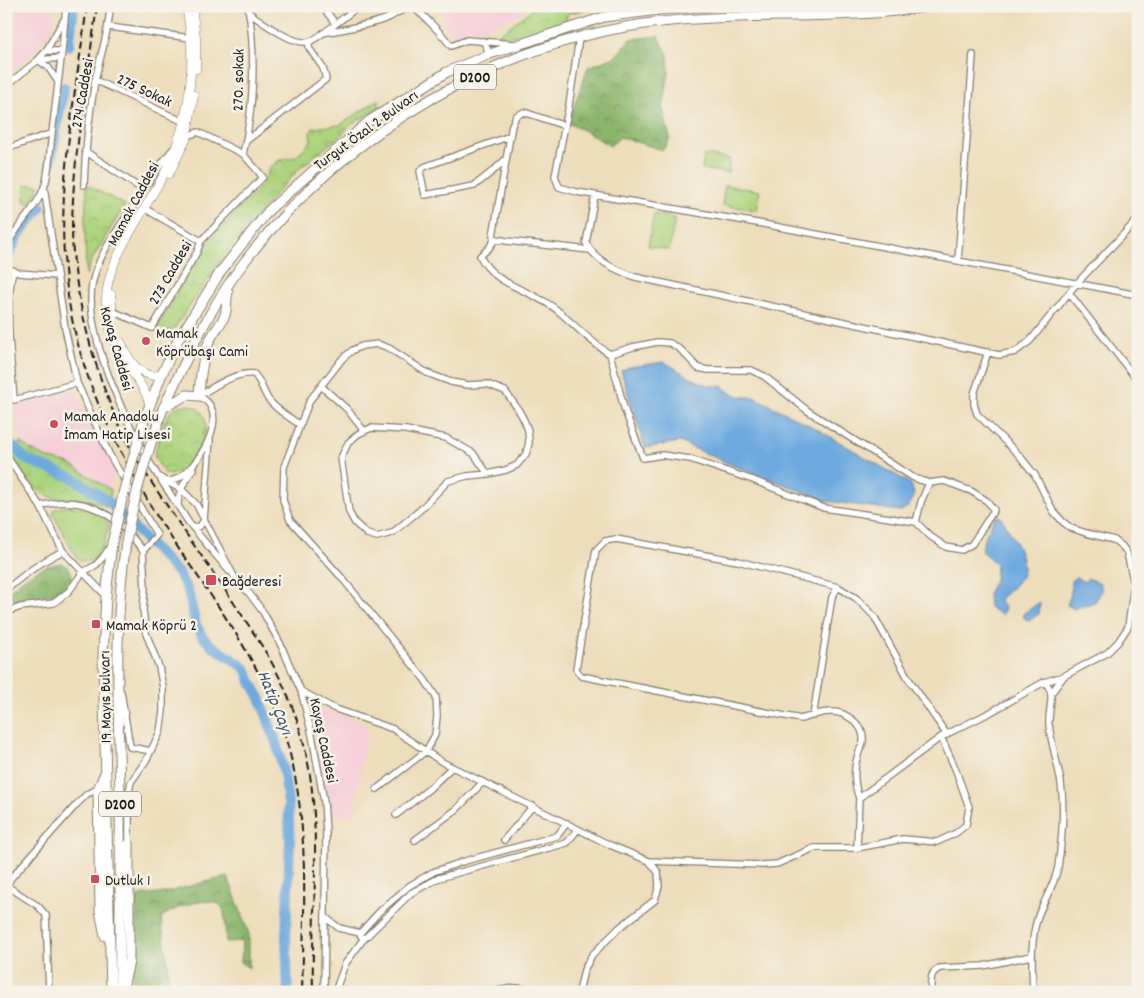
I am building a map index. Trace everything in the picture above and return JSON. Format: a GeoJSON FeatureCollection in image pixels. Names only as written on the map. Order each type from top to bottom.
{"type":"FeatureCollection","features":[{"type":"Feature","properties":{"kind":"highway","name":"Turgut Özal 2 Bulvarı"},"geometry":{"type":"LineString","coordinates":[[144,420],[149,403],[178,340],[221,271],[269,210],[369,120],[447,72],[490,54],[604,16],[666,8],[710,6]]}},
{"type":"Feature","properties":{"kind":"highway","name":"Turgut Özal 2 Bulvarı"},"geometry":{"type":"LineString","coordinates":[[163,409],[185,362],[230,282],[265,237],[315,185],[346,157],[397,120],[457,84],[525,55],[580,38],[668,21],[820,16],[886,12],[932,6]]}},
{"type":"Feature","properties":{"kind":"highway"},"geometry":{"type":"LineString","coordinates":[[163,409],[187,395],[199,396],[200,376],[210,341],[226,312],[230,282]]}},
{"type":"Feature","properties":{"kind":"highway","name":"19 Mayıs Bulvarı"},"geometry":{"type":"LineString","coordinates":[[121,992],[118,667],[120,598],[126,542],[132,510],[141,473],[163,409]]}},
{"type":"Feature","properties":{"kind":"highway","name":"19 Mayıs Bulvarı"},"geometry":{"type":"LineString","coordinates":[[110,968],[103,654],[106,596],[112,543],[124,490],[144,420]]}},
{"type":"Feature","properties":{"kind":"highway","name":"19 Mayıs Bulvarı"},"geometry":{"type":"LineString","coordinates":[[106,771],[98,788],[100,911],[110,968]]}},
{"type":"Feature","properties":{"kind":"highway","name":"19 Mayıs Bulvarı"},"geometry":{"type":"LineString","coordinates":[[121,992],[129,962],[129,844]]}},
{"type":"Feature","properties":{"kind":"highway","name":"D200"},"geometry":{"type":"LineString","coordinates":[[110,968],[111,992]]}},
{"type":"Feature","properties":{"kind":"main road","name":"Mamak Caddesi"},"geometry":{"type":"LineString","coordinates":[[183,135],[190,84],[190,38],[186,6]]}},
{"type":"Feature","properties":{"kind":"main road","name":"Mamak Caddesi"},"geometry":{"type":"LineString","coordinates":[[162,374],[148,375],[133,363],[116,330],[111,296],[116,272],[179,146],[194,97],[196,57],[192,6]]}},
{"type":"Feature","properties":{"kind":"main road","name":"Mamak Caddesi"},"geometry":{"type":"LineString","coordinates":[[149,403],[144,388],[129,368],[115,342],[108,320],[106,295],[109,279],[116,262],[179,146]]}},
{"type":"Feature","properties":{"kind":"street","name":"274 Caddesi"},"geometry":{"type":"LineString","coordinates":[[84,185],[85,151],[95,80],[109,27],[110,6]]}},
{"type":"Feature","properties":{"kind":"street"},"geometry":{"type":"LineString","coordinates":[[322,6],[335,23]]}},
{"type":"Feature","properties":{"kind":"street"},"geometry":{"type":"LineString","coordinates":[[249,10],[269,26],[296,41],[309,42],[359,6]]}},
{"type":"Feature","properties":{"kind":"street"},"geometry":{"type":"LineString","coordinates":[[65,7],[62,51],[44,187],[65,328],[78,383],[109,454],[157,535],[145,549],[143,610],[146,633],[159,667],[163,711],[160,732],[151,751],[131,782],[129,792],[129,844]]}},
{"type":"Feature","properties":{"kind":"street"},"geometry":{"type":"LineString","coordinates":[[324,33],[389,18],[399,11],[412,8],[419,9],[451,46],[467,40],[519,45]]}},
{"type":"Feature","properties":{"kind":"street","name":"270. sokak"},"geometry":{"type":"LineString","coordinates":[[243,154],[249,129],[252,83],[249,10]]}},
{"type":"Feature","properties":{"kind":"street"},"geometry":{"type":"LineString","coordinates":[[6,86],[38,60],[46,51],[65,20]]}},
{"type":"Feature","properties":{"kind":"street"},"geometry":{"type":"LineString","coordinates":[[109,27],[190,38]]}},
{"type":"Feature","properties":{"kind":"street"},"geometry":{"type":"LineString","coordinates":[[580,38],[555,176],[559,186],[577,192],[760,223],[1138,295]]}},
{"type":"Feature","properties":{"kind":"street"},"geometry":{"type":"LineString","coordinates":[[483,41],[490,54]]}},
{"type":"Feature","properties":{"kind":"street"},"geometry":{"type":"LineString","coordinates":[[246,141],[326,79],[322,68],[309,48],[309,42]]}},
{"type":"Feature","properties":{"kind":"street"},"geometry":{"type":"LineString","coordinates":[[46,51],[62,51]]}},
{"type":"Feature","properties":{"kind":"street"},"geometry":{"type":"LineString","coordinates":[[958,261],[973,55]]}},
{"type":"Feature","properties":{"kind":"street"},"geometry":{"type":"LineString","coordinates":[[38,60],[61,58]]}},
{"type":"Feature","properties":{"kind":"street"},"geometry":{"type":"LineString","coordinates":[[38,60],[48,67],[58,83]]}},
{"type":"Feature","properties":{"kind":"street","name":"275 Sokak"},"geometry":{"type":"LineString","coordinates":[[95,80],[184,122]]}},
{"type":"Feature","properties":{"kind":"street"},"geometry":{"type":"LineString","coordinates":[[565,126],[524,112],[516,116],[512,125],[506,158],[494,239],[489,248],[480,256],[489,270],[503,281],[538,298],[556,310],[596,346],[610,354],[624,408],[643,458],[662,455],[690,459],[753,480],[824,508],[916,522],[930,536],[946,547],[962,550],[972,544],[994,510],[987,501],[971,491],[944,481],[929,483],[914,478],[808,410],[764,376],[751,370],[708,370],[698,368],[681,350],[670,343],[657,342],[610,354]]}},
{"type":"Feature","properties":{"kind":"street"},"geometry":{"type":"LineString","coordinates":[[6,149],[52,132]]}},
{"type":"Feature","properties":{"kind":"street"},"geometry":{"type":"LineString","coordinates":[[183,135],[198,132],[243,154]]}},
{"type":"Feature","properties":{"kind":"street"},"geometry":{"type":"LineString","coordinates":[[506,158],[474,186],[436,194],[425,194],[420,170],[424,167],[510,136]]}},
{"type":"Feature","properties":{"kind":"street","name":"Kayaş Caddesi"},"geometry":{"type":"LineString","coordinates":[[179,146],[161,164],[107,247],[96,268],[92,284],[91,306],[96,333],[123,412],[158,476],[181,489],[196,504],[236,580],[264,612],[301,691],[312,735],[324,802],[326,832],[324,992]]}},
{"type":"Feature","properties":{"kind":"street"},"geometry":{"type":"LineString","coordinates":[[85,151],[143,190]]}},
{"type":"Feature","properties":{"kind":"street","name":"273 Caddesi"},"geometry":{"type":"LineString","coordinates":[[112,311],[152,328],[202,241],[263,177],[243,154]]}},
{"type":"Feature","properties":{"kind":"street"},"geometry":{"type":"LineString","coordinates":[[6,248],[44,187]]}},
{"type":"Feature","properties":{"kind":"street"},"geometry":{"type":"LineString","coordinates":[[595,195],[586,243],[590,250],[613,268],[635,277],[791,312],[999,355],[1016,352],[1030,341],[1077,283],[1138,219]]}},
{"type":"Feature","properties":{"kind":"street"},"geometry":{"type":"LineString","coordinates":[[148,211],[202,241]]}},
{"type":"Feature","properties":{"kind":"street"},"geometry":{"type":"LineString","coordinates":[[494,239],[590,250]]}},
{"type":"Feature","properties":{"kind":"street"},"geometry":{"type":"LineString","coordinates":[[57,276],[9,269],[9,314],[14,400],[78,383]]}},
{"type":"Feature","properties":{"kind":"street"},"geometry":{"type":"LineString","coordinates":[[1069,293],[1138,381]]}},
{"type":"Feature","properties":{"kind":"street"},"geometry":{"type":"LineString","coordinates":[[377,788],[426,751],[435,735],[436,697],[425,680],[348,585],[290,520],[283,500],[284,467],[310,400],[343,358],[362,346],[378,344],[389,348],[427,373],[451,382],[468,385],[487,384],[505,391],[518,409],[528,430],[529,443],[526,454],[517,465],[506,470],[488,474],[448,480],[420,510],[392,533],[377,536],[367,534],[354,523],[349,512],[341,458],[348,443],[358,434],[372,428],[406,430],[446,438],[473,453],[488,474]]}},
{"type":"Feature","properties":{"kind":"street"},"geometry":{"type":"LineString","coordinates":[[859,798],[944,736],[1044,682],[1064,676],[1107,653],[1118,642],[1128,627],[1134,584],[1127,553],[1114,540],[1071,528],[1063,522],[1053,510],[1035,475],[1019,454],[977,414],[974,394],[988,352]]}},
{"type":"Feature","properties":{"kind":"street"},"geometry":{"type":"LineString","coordinates":[[178,506],[181,489],[200,456],[214,423],[213,411],[208,402],[199,396],[247,372],[254,374],[262,384],[268,398],[300,425]]}},
{"type":"Feature","properties":{"kind":"street"},"geometry":{"type":"LineString","coordinates":[[321,386],[347,409],[364,431]]}},
{"type":"Feature","properties":{"kind":"street"},"geometry":{"type":"LineString","coordinates":[[193,528],[200,526],[204,520],[210,435]]}},
{"type":"Feature","properties":{"kind":"street"},"geometry":{"type":"LineString","coordinates":[[6,455],[40,506],[63,551],[106,596]]}},
{"type":"Feature","properties":{"kind":"street"},"geometry":{"type":"LineString","coordinates":[[165,481],[176,480],[200,456]]}},
{"type":"Feature","properties":{"kind":"street"},"geometry":{"type":"LineString","coordinates":[[158,476],[193,528],[236,580]]}},
{"type":"Feature","properties":{"kind":"street"},"geometry":{"type":"LineString","coordinates":[[916,522],[921,502],[929,483]]}},
{"type":"Feature","properties":{"kind":"street"},"geometry":{"type":"LineString","coordinates":[[40,506],[51,503],[73,503],[94,507],[109,515],[145,549]]}},
{"type":"Feature","properties":{"kind":"street"},"geometry":{"type":"LineString","coordinates":[[301,691],[333,708],[394,729],[452,767],[610,845],[649,861],[762,865],[777,864],[814,848],[857,848],[903,839],[937,842],[956,833],[966,825],[968,807],[944,736],[908,678],[874,616],[856,598],[838,588],[738,561],[616,539],[604,541],[596,550],[592,567],[576,669],[581,676],[802,719],[832,711],[848,716],[863,733],[863,742],[854,776],[855,788],[859,798],[857,848]]}},
{"type":"Feature","properties":{"kind":"street"},"geometry":{"type":"LineString","coordinates":[[6,612],[21,607],[54,603],[69,591],[83,572],[96,565],[112,543]]}},
{"type":"Feature","properties":{"kind":"street"},"geometry":{"type":"LineString","coordinates":[[6,590],[40,562],[63,551]]}},
{"type":"Feature","properties":{"kind":"street"},"geometry":{"type":"LineString","coordinates":[[813,716],[832,597],[838,588]]}},
{"type":"Feature","properties":{"kind":"street"},"geometry":{"type":"LineString","coordinates":[[118,667],[130,747],[151,751]]}},
{"type":"Feature","properties":{"kind":"street"},"geometry":{"type":"LineString","coordinates":[[1033,992],[1031,956],[1038,917],[1058,870],[1061,845],[1063,803],[1049,723],[1052,692],[1064,676]]}},
{"type":"Feature","properties":{"kind":"street"},"geometry":{"type":"LineString","coordinates":[[1044,682],[1052,692]]}},
{"type":"Feature","properties":{"kind":"street"},"geometry":{"type":"LineString","coordinates":[[396,815],[429,789],[452,767]]}},
{"type":"Feature","properties":{"kind":"street"},"geometry":{"type":"LineString","coordinates":[[415,840],[457,809],[483,782]]}},
{"type":"Feature","properties":{"kind":"street"},"geometry":{"type":"LineString","coordinates":[[49,992],[46,915],[38,906],[6,886],[77,804],[87,794],[98,788]]}},
{"type":"Feature","properties":{"kind":"street"},"geometry":{"type":"LineString","coordinates":[[504,840],[532,806]]}},
{"type":"Feature","properties":{"kind":"street"},"geometry":{"type":"LineString","coordinates":[[360,934],[380,911],[409,886],[433,872],[465,861],[557,836],[567,823]]}},
{"type":"Feature","properties":{"kind":"street"},"geometry":{"type":"LineString","coordinates":[[335,992],[345,964],[362,941],[411,893],[439,878],[567,843],[578,829]]}},
{"type":"Feature","properties":{"kind":"street"},"geometry":{"type":"LineString","coordinates":[[579,992],[584,970],[592,955],[619,928],[655,900],[660,886],[658,872],[649,861]]}},
{"type":"Feature","properties":{"kind":"street"},"geometry":{"type":"LineString","coordinates":[[325,917],[339,928],[360,934]]}},
{"type":"Feature","properties":{"kind":"street"},"geometry":{"type":"LineString","coordinates":[[360,934],[362,941]]}},
{"type":"Feature","properties":{"kind":"street"},"geometry":{"type":"LineString","coordinates":[[931,992],[931,975],[940,968],[983,966],[1031,956]]}},
{"type":"Feature","properties":{"kind":"street"},"geometry":{"type":"LineString","coordinates":[[493,992],[514,988],[526,989],[531,992]]}},
{"type":"Feature","properties":{"kind":"shaded area"},"geometry":{"type":"Polygon","coordinates":[[[6,6],[52,6],[54,20],[50,31],[35,52],[6,76],[6,6]]]}},
{"type":"Feature","properties":{"kind":"shaded area"},"geometry":{"type":"Polygon","coordinates":[[[441,6],[521,6],[523,13],[455,41],[443,20],[441,6]]]}},
{"type":"Feature","properties":{"kind":"shaded area","name":"Mamak Anadolu İmam Hatip Lisesi"},"geometry":{"type":"Polygon","coordinates":[[[74,388],[115,469],[110,489],[70,464],[48,458],[21,442],[12,405],[74,388]]]}},
{"type":"Feature","properties":{"kind":"shaded area"},"geometry":{"type":"Polygon","coordinates":[[[321,711],[347,716],[368,727],[354,814],[330,816],[315,737],[314,715],[321,711]]]}},
{"type":"Feature","properties":{"kind":"green space"},"geometry":{"type":"Polygon","coordinates":[[[542,6],[561,10],[565,6],[607,6],[569,13],[565,21],[523,35],[498,35],[534,8],[542,6]]]}},
{"type":"Feature","properties":{"kind":"green space"},"geometry":{"type":"Polygon","coordinates":[[[658,36],[668,54],[669,72],[663,109],[670,138],[663,150],[620,137],[610,146],[568,123],[588,67],[615,57],[630,39],[658,36]]]}},
{"type":"Feature","properties":{"kind":"green space"},"geometry":{"type":"Polygon","coordinates":[[[379,99],[379,108],[350,125],[342,134],[300,168],[279,190],[229,249],[171,333],[158,326],[200,254],[221,228],[264,182],[268,170],[279,160],[296,157],[311,141],[310,133],[313,128],[340,125],[379,99]]]}},
{"type":"Feature","properties":{"kind":"green space"},"geometry":{"type":"Polygon","coordinates":[[[704,155],[730,159],[728,173],[702,169],[704,155]]]}},
{"type":"Feature","properties":{"kind":"green space"},"geometry":{"type":"Polygon","coordinates":[[[25,185],[40,185],[30,204],[24,201],[25,185]]]}},
{"type":"Feature","properties":{"kind":"green space"},"geometry":{"type":"Polygon","coordinates":[[[87,185],[125,205],[91,261],[86,275],[85,223],[87,185]]]}},
{"type":"Feature","properties":{"kind":"green space"},"geometry":{"type":"Polygon","coordinates":[[[725,185],[760,191],[757,210],[722,205],[725,185]]]}},
{"type":"Feature","properties":{"kind":"green space"},"geometry":{"type":"Polygon","coordinates":[[[654,214],[675,218],[669,250],[648,246],[654,214]]]}},
{"type":"Feature","properties":{"kind":"green space"},"geometry":{"type":"Polygon","coordinates":[[[191,405],[201,411],[205,420],[202,442],[196,453],[179,471],[170,475],[164,473],[154,456],[163,425],[174,408],[191,405]]]}},
{"type":"Feature","properties":{"kind":"green space"},"geometry":{"type":"Polygon","coordinates":[[[21,442],[29,449],[47,458],[70,464],[111,490],[109,508],[91,501],[51,497],[35,487],[23,474],[8,451],[21,442]]]}},
{"type":"Feature","properties":{"kind":"green space"},"geometry":{"type":"Polygon","coordinates":[[[68,506],[96,512],[109,525],[103,546],[92,561],[81,561],[76,557],[53,514],[55,509],[68,506]]]}},
{"type":"Feature","properties":{"kind":"green space"},"geometry":{"type":"Polygon","coordinates":[[[61,563],[69,568],[72,574],[70,583],[65,588],[59,592],[6,603],[6,593],[37,570],[61,563]]]}},
{"type":"Feature","properties":{"kind":"green space"},"geometry":{"type":"Polygon","coordinates":[[[228,877],[249,934],[249,968],[241,963],[242,941],[226,942],[225,918],[222,907],[210,901],[201,902],[182,906],[161,918],[168,964],[169,992],[132,992],[137,898],[228,877]]]}},
{"type":"Feature","properties":{"kind":"water"},"geometry":{"type":"Polygon","coordinates":[[[664,362],[699,382],[722,386],[729,392],[741,397],[754,397],[817,429],[911,484],[914,494],[909,506],[901,511],[826,501],[739,468],[680,442],[645,448],[621,371],[629,367],[664,362]]]}},
{"type":"Feature","properties":{"kind":"water"},"geometry":{"type":"Polygon","coordinates":[[[1000,516],[1015,542],[1023,564],[1020,579],[999,600],[1005,608],[1002,615],[989,607],[988,594],[995,580],[996,564],[982,551],[984,539],[995,517],[1000,516]]]}},
{"type":"Feature","properties":{"kind":"water"},"geometry":{"type":"Polygon","coordinates":[[[1076,577],[1084,582],[1088,578],[1100,583],[1102,591],[1095,602],[1074,609],[1067,605],[1071,594],[1071,581],[1076,577]]]}},
{"type":"Feature","properties":{"kind":"water"},"geometry":{"type":"Polygon","coordinates":[[[1040,602],[1039,614],[1030,620],[1025,619],[1023,614],[1040,602]]]}},
{"type":"Feature","properties":{"kind":"waterway","name":"Hatip Çayı"},"geometry":{"type":"LineString","coordinates":[[69,46],[74,6]]}},
{"type":"Feature","properties":{"kind":"waterway","name":"Hatip Çayı"},"geometry":{"type":"LineString","coordinates":[[50,167],[64,87]]}},
{"type":"Feature","properties":{"kind":"waterway","name":"Hatip Çayı"},"geometry":{"type":"LineString","coordinates":[[6,261],[18,236],[41,207]]}},
{"type":"Feature","properties":{"kind":"waterway","name":"Hatip Çayı"},"geometry":{"type":"LineString","coordinates":[[12,446],[27,460],[73,478],[108,501],[179,574],[188,591],[196,625],[203,637],[248,672],[249,678],[261,700],[276,743],[284,773],[288,803],[290,842],[286,936],[288,992]]}},
{"type":"Feature","properties":{"kind":"railway"},"geometry":{"type":"LineString","coordinates":[[87,6],[69,133],[63,217],[64,260],[69,302],[78,344],[89,381],[111,433],[159,519],[244,647],[271,699],[282,727],[298,792],[302,825],[304,858],[302,992]]}},
{"type":"Feature","properties":{"kind":"railway"},"geometry":{"type":"LineString","coordinates":[[97,6],[81,117],[73,200],[73,253],[81,307],[95,362],[124,436],[153,485],[265,651],[278,674],[294,711],[305,749],[314,808],[313,992]]}},
{"type":"Feature","properties":{"kind":"place","name":"Mamak Köprübaşı Cami"},"geometry":{"type":"Point","coordinates":[146,341]}},
{"type":"Feature","properties":{"kind":"place","name":"Mamak Anadolu İmam Hatip Lisesi"},"geometry":{"type":"Point","coordinates":[54,424]}},
{"type":"Feature","properties":{"kind":"place","name":"Bağderesi"},"geometry":{"type":"Point","coordinates":[211,580]}},
{"type":"Feature","properties":{"kind":"place","name":"Mamak Köprü 2"},"geometry":{"type":"Point","coordinates":[96,624]}},
{"type":"Feature","properties":{"kind":"place","name":"Dutluk 1"},"geometry":{"type":"Point","coordinates":[95,879]}}]}
